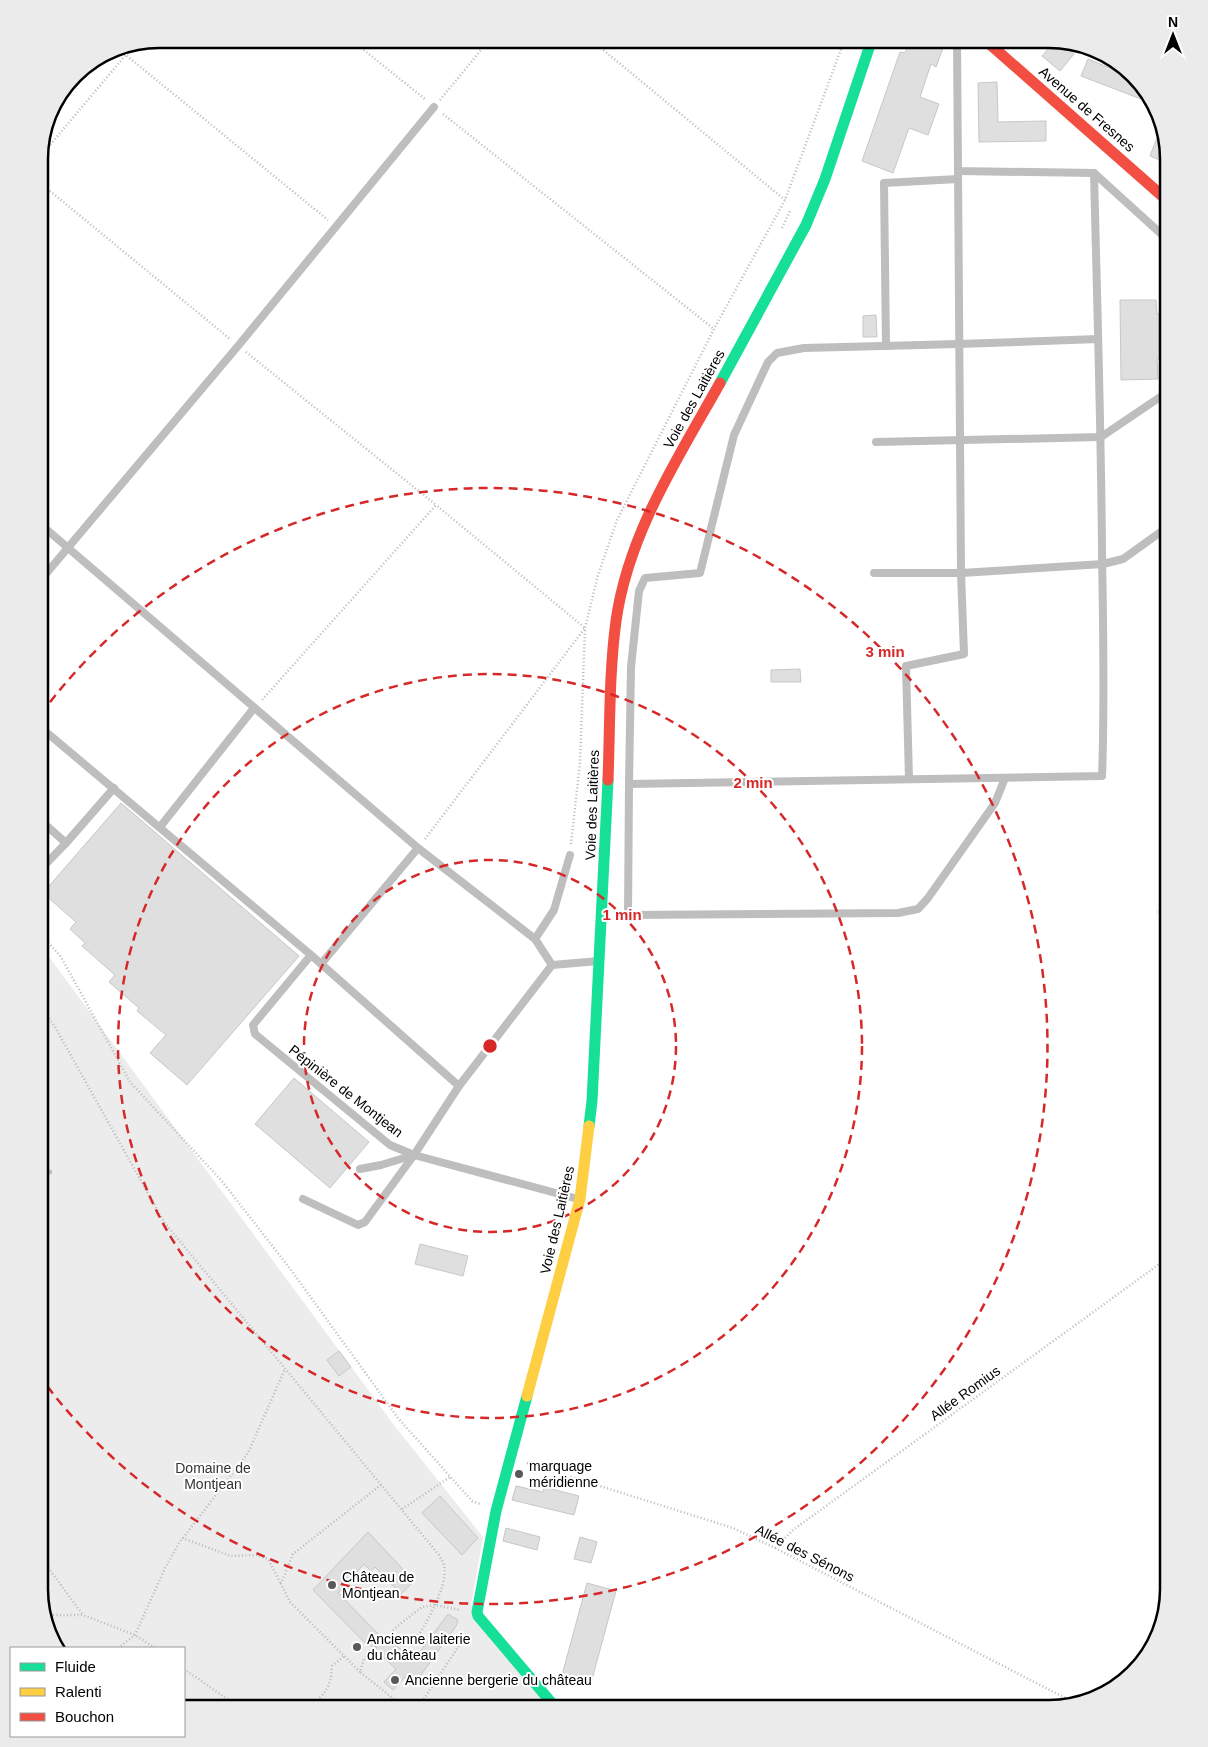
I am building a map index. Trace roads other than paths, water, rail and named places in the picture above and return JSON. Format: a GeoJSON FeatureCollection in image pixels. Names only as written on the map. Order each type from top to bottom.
{"type":"FeatureCollection","features":[{"type":"Feature","properties":{"kind":"street","name":"Voie des Laitières"},"geometry":{"type":"LineString","coordinates":[[549,1699],[477,1614],[496,1511],[512,1458],[580,1200],[592,1101],[616,620],[626,575],[642,529],[655,501],[806,225],[825,179],[869,48]]}},
{"type":"Feature","properties":{"kind":"street","name":"Avenue de Fresnes"},"geometry":{"type":"LineString","coordinates":[[994,48],[1160,194]]}},
{"type":"Feature","properties":{"kind":"lane"},"geometry":{"type":"LineString","coordinates":[[909,779],[906,666],[964,654],[961,573],[957,48]]}},
{"type":"Feature","properties":{"kind":"lane"},"geometry":{"type":"LineString","coordinates":[[48,571],[238,346],[434,107]]}},
{"type":"Feature","properties":{"kind":"lane"},"geometry":{"type":"LineString","coordinates":[[629,784],[1102,776],[1104,715],[1101,437],[1094,173]]}},
{"type":"Feature","properties":{"kind":"lane"},"geometry":{"type":"LineString","coordinates":[[886,346],[884,183],[958,175],[1094,173],[1160,233]]}},
{"type":"Feature","properties":{"kind":"lane"},"geometry":{"type":"LineString","coordinates":[[1005,778],[995,803],[928,898],[918,909],[898,913],[628,915],[631,667],[639,591],[645,578],[700,573],[734,435],[768,362],[777,353],[804,348],[1098,339]]}},
{"type":"Feature","properties":{"kind":"lane"},"geometry":{"type":"LineString","coordinates":[[876,442],[1101,437],[1160,397]]}},
{"type":"Feature","properties":{"kind":"lane"},"geometry":{"type":"LineString","coordinates":[[48,531],[418,848],[535,939],[552,965]]}},
{"type":"Feature","properties":{"kind":"lane"},"geometry":{"type":"LineString","coordinates":[[874,573],[961,573],[1102,564],[1123,559],[1160,532]]}},
{"type":"Feature","properties":{"kind":"lane"},"geometry":{"type":"LineString","coordinates":[[160,827],[254,708]]}},
{"type":"Feature","properties":{"kind":"lane"},"geometry":{"type":"LineString","coordinates":[[48,733],[311,955],[459,1086]]}},
{"type":"Feature","properties":{"kind":"lane"},"geometry":{"type":"LineString","coordinates":[[48,862],[114,788]]}},
{"type":"Feature","properties":{"kind":"lane"},"geometry":{"type":"LineString","coordinates":[[48,827],[66,843]]}},
{"type":"Feature","properties":{"kind":"lane"},"geometry":{"type":"LineString","coordinates":[[321,964],[418,848]]}},
{"type":"Feature","properties":{"kind":"lane"},"geometry":{"type":"LineString","coordinates":[[535,939],[554,910],[570,855]]}},
{"type":"Feature","properties":{"kind":"lane","name":"Pépinière de Montjean"},"geometry":{"type":"LineString","coordinates":[[311,955],[253,1025],[255,1034],[390,1145],[414,1155],[580,1200]]}},
{"type":"Feature","properties":{"kind":"lane"},"geometry":{"type":"LineString","coordinates":[[303,1199],[358,1225],[365,1222],[414,1155],[459,1086],[552,965],[599,962]]}},
{"type":"Feature","properties":{"kind":"lane"},"geometry":{"type":"LineString","coordinates":[[360,1169],[414,1155]]}},
{"type":"Feature","properties":{"kind":"place","name":"marquage méridienne"},"geometry":{"type":"Point","coordinates":[519,1474]}},
{"type":"Feature","properties":{"kind":"place","name":"Château de Montjean"},"geometry":{"type":"Point","coordinates":[332,1585]}},
{"type":"Feature","properties":{"kind":"place","name":"Ancienne laiterie du château"},"geometry":{"type":"Point","coordinates":[357,1647]}},
{"type":"Feature","properties":{"kind":"place","name":"Ancienne bergerie du château"},"geometry":{"type":"Point","coordinates":[395,1680]}},
{"type":"Feature","properties":{"kind":"park label","name":"Domaine de Montjean"},"geometry":{"type":"Point","coordinates":[213,1476]}}]}
